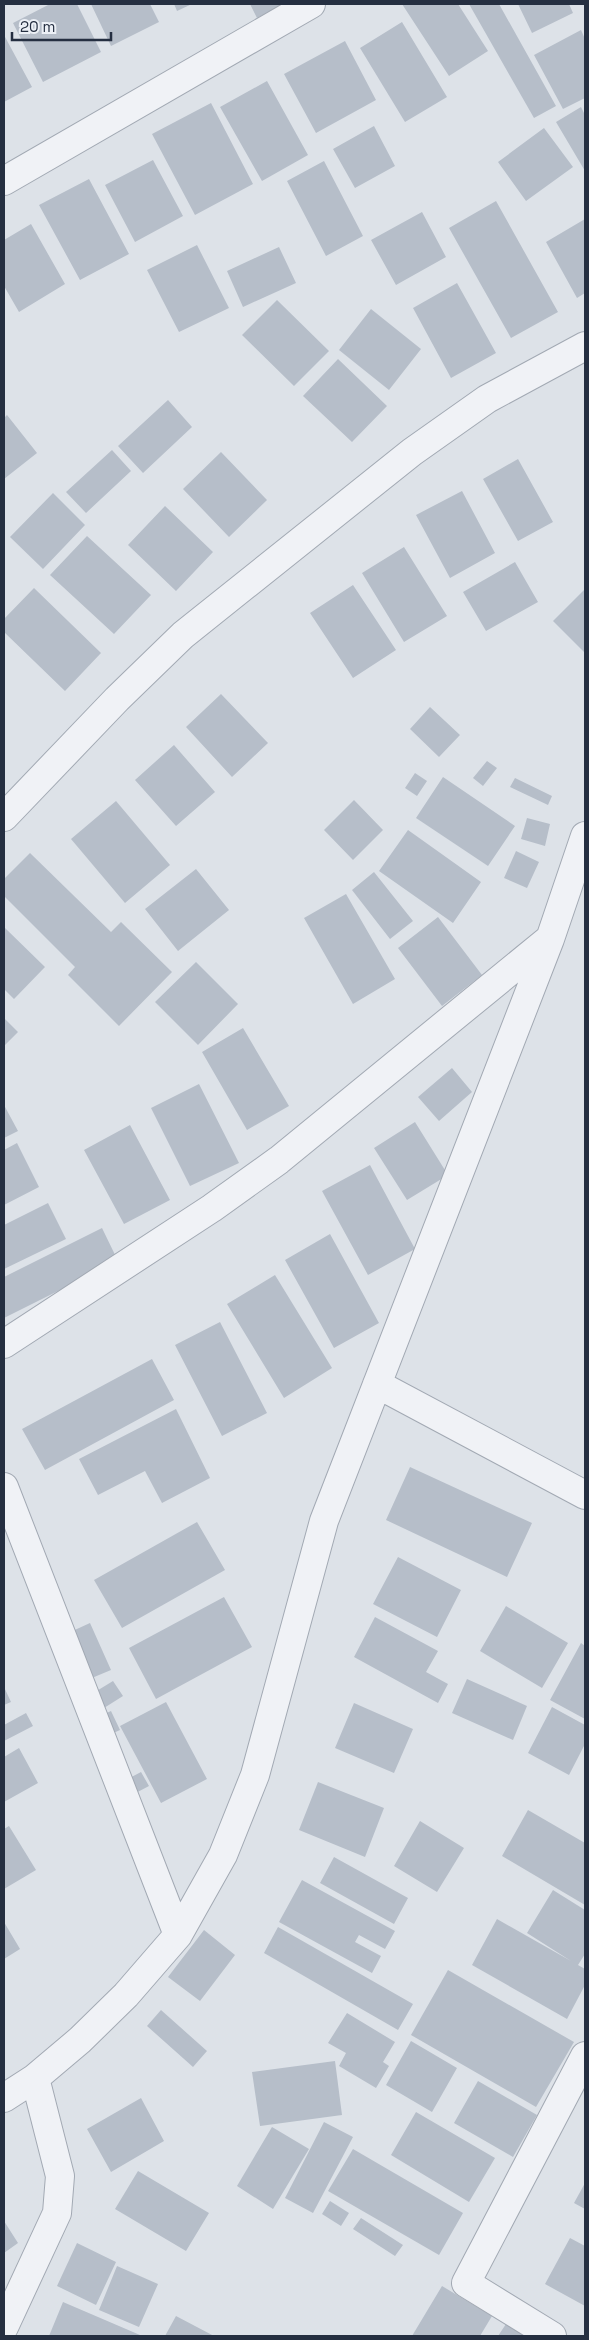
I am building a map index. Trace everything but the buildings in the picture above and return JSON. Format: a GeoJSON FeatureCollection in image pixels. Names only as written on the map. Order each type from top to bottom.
{"type":"FeatureCollection","features":[{"type":"Feature","properties":{"kind":"street"},"geometry":{"type":"LineString","coordinates":[[4,181],[311,4]]}},
{"type":"Feature","properties":{"kind":"street"},"geometry":{"type":"LineString","coordinates":[[4,817],[117,699],[184,635],[412,452],[487,399],[585,346]]}},
{"type":"Feature","properties":{"kind":"street"},"geometry":{"type":"LineString","coordinates":[[4,2098],[35,2078],[80,2040],[126,1995],[178,1934],[223,1855],[255,1774],[324,1521],[550,940],[585,836]]}},
{"type":"Feature","properties":{"kind":"street"},"geometry":{"type":"LineString","coordinates":[[4,1344],[212,1208],[279,1160],[550,940]]}},
{"type":"Feature","properties":{"kind":"street"},"geometry":{"type":"LineString","coordinates":[[377,1384],[585,1495]]}},
{"type":"Feature","properties":{"kind":"street"},"geometry":{"type":"LineString","coordinates":[[4,1487],[178,1934]]}},
{"type":"Feature","properties":{"kind":"street"},"geometry":{"type":"LineString","coordinates":[[552,2336],[466,2283],[585,2056]]}},
{"type":"Feature","properties":{"kind":"street"},"geometry":{"type":"LineString","coordinates":[[4,2327],[57,2213],[60,2176],[35,2078]]}}]}
